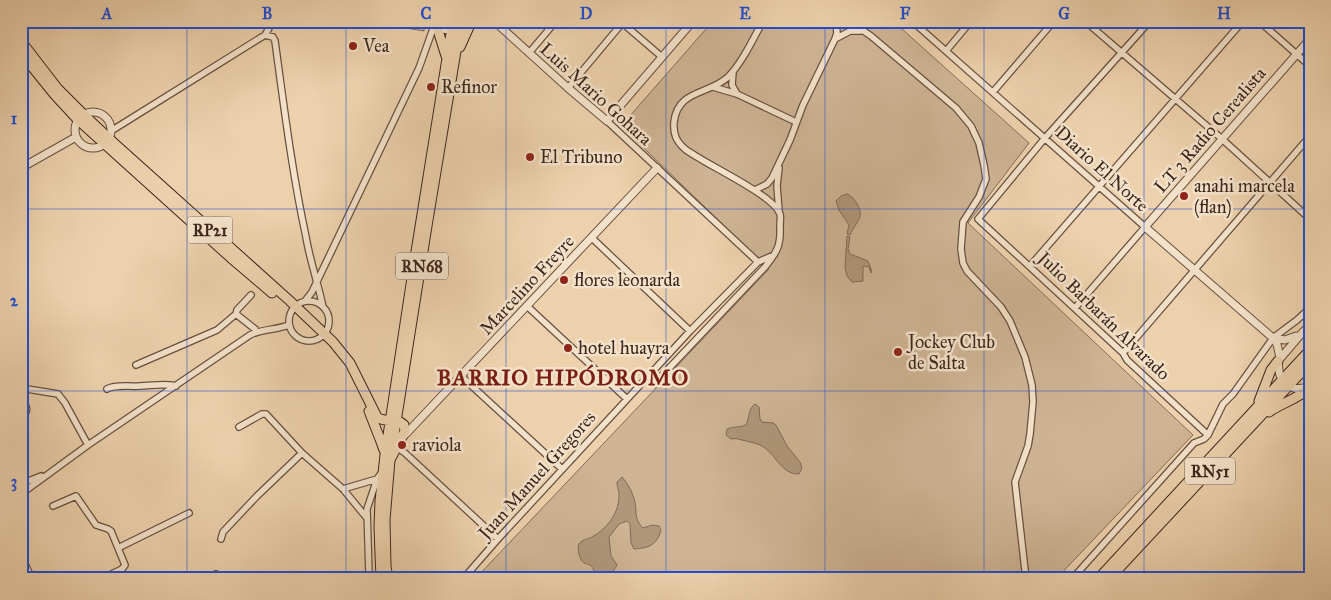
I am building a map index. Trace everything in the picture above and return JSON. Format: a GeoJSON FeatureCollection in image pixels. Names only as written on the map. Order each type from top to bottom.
{"type":"FeatureCollection","features":[{"type":"Feature","properties":{"kind":"main road"},"geometry":{"type":"LineString","coordinates":[[432,24],[443,46],[447,60]]}},
{"type":"Feature","properties":{"kind":"main road","name":"RN68"},"geometry":{"type":"LineString","coordinates":[[396,420],[447,60],[463,25]]}},
{"type":"Feature","properties":{"kind":"main road","name":"RN68"},"geometry":{"type":"LineString","coordinates":[[388,579],[385,520],[388,458],[396,420],[452,71],[461,44],[463,25]]}},
{"type":"Feature","properties":{"kind":"main road","name":"RP21"},"geometry":{"type":"LineString","coordinates":[[21,41],[80,117]]}},
{"type":"Feature","properties":{"kind":"main road","name":"RP21"},"geometry":{"type":"LineString","coordinates":[[21,53],[54,94],[108,138],[231,258],[333,342],[350,363],[377,417],[380,419],[396,420]]}},
{"type":"Feature","properties":{"kind":"main road","name":"RP21"},"geometry":{"type":"LineString","coordinates":[[323,335],[346,367],[372,418],[388,458]]}},
{"type":"Feature","properties":{"kind":"main road","name":"RN51"},"geometry":{"type":"LineString","coordinates":[[1098,579],[1285,383],[1310,350]]}},
{"type":"Feature","properties":{"kind":"main road"},"geometry":{"type":"LineString","coordinates":[[1256,414],[1271,370],[1279,359]]}},
{"type":"Feature","properties":{"kind":"main road","name":"RN51"},"geometry":{"type":"LineString","coordinates":[[1285,383],[1310,363]]}},
{"type":"Feature","properties":{"kind":"main road"},"geometry":{"type":"LineString","coordinates":[[1256,414],[1301,396],[1310,387]]}},
{"type":"Feature","properties":{"kind":"main road","name":"RN51"},"geometry":{"type":"LineString","coordinates":[[1110,579],[1256,414]]}},
{"type":"Feature","properties":{"kind":"main road"},"geometry":{"type":"LineString","coordinates":[[380,439],[381,425],[383,423],[396,420],[404,425],[405,428],[399,443],[388,458]]}},
{"type":"Feature","properties":{"kind":"main road","name":"RN68"},"geometry":{"type":"LineString","coordinates":[[381,579],[378,527],[383,470],[388,458]]}},
{"type":"Feature","properties":{"kind":"street"},"geometry":{"type":"LineString","coordinates":[[108,138],[111,124],[104,115],[98,112],[93,111],[80,117],[75,125],[76,137],[79,142],[94,148],[266,35],[273,21]]}},
{"type":"Feature","properties":{"kind":"street"},"geometry":{"type":"LineString","coordinates":[[266,35],[273,37],[275,41],[296,187],[306,239],[317,281],[323,307],[328,317],[328,323],[323,335],[309,340],[296,336],[292,331],[289,325],[290,315],[294,308],[305,301],[312,292],[317,281],[419,68],[432,24],[463,25],[481,21]]}},
{"type":"Feature","properties":{"kind":"street","name":"Luis Mario Gohara"},"geometry":{"type":"LineString","coordinates":[[494,21],[607,121],[758,262]]}},
{"type":"Feature","properties":{"kind":"street"},"geometry":{"type":"LineString","coordinates":[[529,53],[556,21]]}},
{"type":"Feature","properties":{"kind":"street"},"geometry":{"type":"LineString","coordinates":[[607,121],[693,21]]}},
{"type":"Feature","properties":{"kind":"street"},"geometry":{"type":"LineString","coordinates":[[763,21],[727,78],[714,87],[690,97],[679,106],[674,128],[675,135],[680,144],[690,153],[755,190],[771,203],[780,214]]}},
{"type":"Feature","properties":{"kind":"street"},"geometry":{"type":"LineString","coordinates":[[755,190],[770,182],[780,163],[796,122],[835,39],[837,32],[836,21]]}},
{"type":"Feature","properties":{"kind":"street"},"geometry":{"type":"LineString","coordinates":[[849,21],[871,36],[960,112],[972,128],[982,154],[986,179],[979,197],[963,222],[961,249],[967,271],[1001,307],[1010,321],[1025,356],[1032,385],[1033,402],[1030,434],[1016,482],[1026,579]]}},
{"type":"Feature","properties":{"kind":"street","name":"Diario El Norte"},"geometry":{"type":"LineString","coordinates":[[912,21],[1273,338]]}},
{"type":"Feature","properties":{"kind":"street"},"geometry":{"type":"LineString","coordinates":[[946,51],[971,21]]}},
{"type":"Feature","properties":{"kind":"street"},"geometry":{"type":"LineString","coordinates":[[993,92],[1054,21]]}},
{"type":"Feature","properties":{"kind":"street"},"geometry":{"type":"LineString","coordinates":[[1085,21],[1310,218]]}},
{"type":"Feature","properties":{"kind":"street"},"geometry":{"type":"LineString","coordinates":[[1045,138],[1150,21]]}},
{"type":"Feature","properties":{"kind":"street"},"geometry":{"type":"LineString","coordinates":[[1030,266],[1243,21]]}},
{"type":"Feature","properties":{"kind":"street"},"geometry":{"type":"LineString","coordinates":[[1259,21],[1310,66]]}},
{"type":"Feature","properties":{"kind":"street"},"geometry":{"type":"LineString","coordinates":[[568,88],[622,22],[662,57]]}},
{"type":"Feature","properties":{"kind":"street"},"geometry":{"type":"LineString","coordinates":[[835,39],[850,31],[863,31]]}},
{"type":"Feature","properties":{"kind":"street","name":"LT 3 Radio Cerealista"},"geometry":{"type":"LineString","coordinates":[[1075,308],[1310,39]]}},
{"type":"Feature","properties":{"kind":"street"},"geometry":{"type":"LineString","coordinates":[[733,71],[732,85],[737,94]]}},
{"type":"Feature","properties":{"kind":"street"},"geometry":{"type":"LineString","coordinates":[[714,87],[737,94],[796,122]]}},
{"type":"Feature","properties":{"kind":"street"},"geometry":{"type":"LineString","coordinates":[[1123,352],[1310,136]]}},
{"type":"Feature","properties":{"kind":"street"},"geometry":{"type":"LineString","coordinates":[[21,168],[76,137]]}},
{"type":"Feature","properties":{"kind":"street","name":"Julio Barbarán Alvarado"},"geometry":{"type":"LineString","coordinates":[[1045,138],[978,220],[1123,352],[1127,360],[1208,435]]}},
{"type":"Feature","properties":{"kind":"street"},"geometry":{"type":"LineString","coordinates":[[654,384],[776,254],[779,245],[780,214],[777,186],[780,163]]}},
{"type":"Feature","properties":{"kind":"street","name":"Marcelino Freyre"},"geometry":{"type":"LineString","coordinates":[[399,443],[657,168]]}},
{"type":"Feature","properties":{"kind":"street"},"geometry":{"type":"LineString","coordinates":[[592,238],[690,331]]}},
{"type":"Feature","properties":{"kind":"street"},"geometry":{"type":"LineString","coordinates":[[758,262],[776,254]]}},
{"type":"Feature","properties":{"kind":"street","name":"Juan Manuel Gregores"},"geometry":{"type":"LineString","coordinates":[[463,579],[690,331],[758,262]]}},
{"type":"Feature","properties":{"kind":"street"},"geometry":{"type":"LineString","coordinates":[[136,364],[217,330],[236,314],[237,310],[251,295]]}},
{"type":"Feature","properties":{"kind":"street"},"geometry":{"type":"LineString","coordinates":[[305,301],[312,301],[323,307]]}},
{"type":"Feature","properties":{"kind":"street"},"geometry":{"type":"LineString","coordinates":[[527,306],[627,399]]}},
{"type":"Feature","properties":{"kind":"street"},"geometry":{"type":"LineString","coordinates":[[1072,579],[1194,443],[1208,435],[1223,404],[1233,394],[1273,338],[1310,308]]}},
{"type":"Feature","properties":{"kind":"street"},"geometry":{"type":"LineString","coordinates":[[236,314],[255,329],[256,332]]}},
{"type":"Feature","properties":{"kind":"street"},"geometry":{"type":"LineString","coordinates":[[21,494],[250,334],[289,325]]}},
{"type":"Feature","properties":{"kind":"street"},"geometry":{"type":"LineString","coordinates":[[1279,359],[1310,325]]}},
{"type":"Feature","properties":{"kind":"street"},"geometry":{"type":"LineString","coordinates":[[1273,338],[1291,339],[1302,332]]}},
{"type":"Feature","properties":{"kind":"street"},"geometry":{"type":"LineString","coordinates":[[1273,338],[1277,344],[1279,373],[1285,383],[1298,389],[1310,387]]}},
{"type":"Feature","properties":{"kind":"street"},"geometry":{"type":"LineString","coordinates":[[461,376],[562,469]]}},
{"type":"Feature","properties":{"kind":"street"},"geometry":{"type":"LineString","coordinates":[[107,389],[162,384],[176,386]]}},
{"type":"Feature","properties":{"kind":"street"},"geometry":{"type":"LineString","coordinates":[[21,388],[58,394],[65,402],[88,446]]}},
{"type":"Feature","properties":{"kind":"street"},"geometry":{"type":"LineString","coordinates":[[21,399],[28,410],[21,419]]}},
{"type":"Feature","properties":{"kind":"street"},"geometry":{"type":"LineString","coordinates":[[239,427],[262,414],[266,414],[302,453],[343,489],[366,517]]}},
{"type":"Feature","properties":{"kind":"street"},"geometry":{"type":"LineString","coordinates":[[396,420],[408,423],[418,422]]}},
{"type":"Feature","properties":{"kind":"street"},"geometry":{"type":"LineString","coordinates":[[399,443],[405,453],[498,539]]}},
{"type":"Feature","properties":{"kind":"street"},"geometry":{"type":"LineString","coordinates":[[221,539],[223,532],[302,453]]}},
{"type":"Feature","properties":{"kind":"street"},"geometry":{"type":"LineString","coordinates":[[369,575],[367,509],[377,479],[383,470]]}},
{"type":"Feature","properties":{"kind":"street"},"geometry":{"type":"LineString","coordinates":[[21,484],[53,472]]}},
{"type":"Feature","properties":{"kind":"street"},"geometry":{"type":"LineString","coordinates":[[343,489],[377,479]]}},
{"type":"Feature","properties":{"kind":"street"},"geometry":{"type":"LineString","coordinates":[[53,506],[76,496],[96,525],[108,528],[111,531],[125,565],[122,569],[100,579]]}},
{"type":"Feature","properties":{"kind":"street"},"geometry":{"type":"LineString","coordinates":[[118,548],[189,513]]}},
{"type":"Feature","properties":{"kind":"street"},"geometry":{"type":"LineString","coordinates":[[21,554],[24,567],[32,579]]}},
{"type":"Feature","properties":{"kind":"street"},"geometry":{"type":"LineString","coordinates":[[344,579],[369,575],[377,579]]}},
{"type":"Feature","properties":{"kind":"shaded area"},"geometry":{"type":"Polygon","coordinates":[[[362,21],[415,21],[424,25],[424,31],[362,21]]]}},
{"type":"Feature","properties":{"kind":"shaded area","name":"Jockey Club de Salta"},"geometry":{"type":"Polygon","coordinates":[[[713,21],[893,21],[1029,143],[968,223],[1193,435],[1056,579],[475,579],[769,269],[621,126],[713,21]]]}},
{"type":"Feature","properties":{"kind":"shaded area"},"geometry":{"type":"Polygon","coordinates":[[[847,194],[856,202],[860,212],[859,219],[850,235],[847,234],[849,225],[839,210],[836,201],[841,196],[847,194]]]}},
{"type":"Feature","properties":{"kind":"shaded area"},"geometry":{"type":"Polygon","coordinates":[[[847,236],[850,237],[848,249],[850,254],[868,261],[872,272],[869,267],[863,267],[863,281],[852,282],[847,276],[845,268],[847,236]]]}},
{"type":"Feature","properties":{"kind":"shaded area"},"geometry":{"type":"Polygon","coordinates":[[[755,404],[759,407],[762,422],[776,425],[787,446],[800,462],[802,468],[799,474],[784,468],[762,446],[748,441],[731,439],[726,435],[727,429],[746,425],[750,411],[755,404]]]}},
{"type":"Feature","properties":{"kind":"shaded area"},"geometry":{"type":"Polygon","coordinates":[[[622,477],[633,495],[637,519],[640,525],[643,528],[652,525],[659,526],[661,530],[652,545],[634,549],[631,543],[630,524],[627,521],[619,524],[609,537],[611,556],[617,565],[609,575],[603,578],[595,574],[590,565],[582,561],[578,546],[581,542],[598,533],[612,519],[619,500],[617,482],[622,477]]]}},
{"type":"Feature","properties":{"kind":"place","name":"Vea"},"geometry":{"type":"Point","coordinates":[353,46]}},
{"type":"Feature","properties":{"kind":"place","name":"Refinor"},"geometry":{"type":"Point","coordinates":[431,87]}},
{"type":"Feature","properties":{"kind":"place","name":"El Tribuno"},"geometry":{"type":"Point","coordinates":[530,157]}},
{"type":"Feature","properties":{"kind":"place","name":"anahi marcela (flan)"},"geometry":{"type":"Point","coordinates":[1184,196]}},
{"type":"Feature","properties":{"kind":"place","name":"flores leonarda"},"geometry":{"type":"Point","coordinates":[564,280]}},
{"type":"Feature","properties":{"kind":"place","name":"hotel huayra"},"geometry":{"type":"Point","coordinates":[568,348]}},
{"type":"Feature","properties":{"kind":"place","name":"Jockey Club de Salta"},"geometry":{"type":"Point","coordinates":[898,352]}},
{"type":"Feature","properties":{"kind":"place","name":"raviola"},"geometry":{"type":"Point","coordinates":[402,445]}},
{"type":"Feature","properties":{"kind":"district","name":"BARRIO HIPÓDROMO"},"geometry":{"type":"Point","coordinates":[563,377]}}]}
